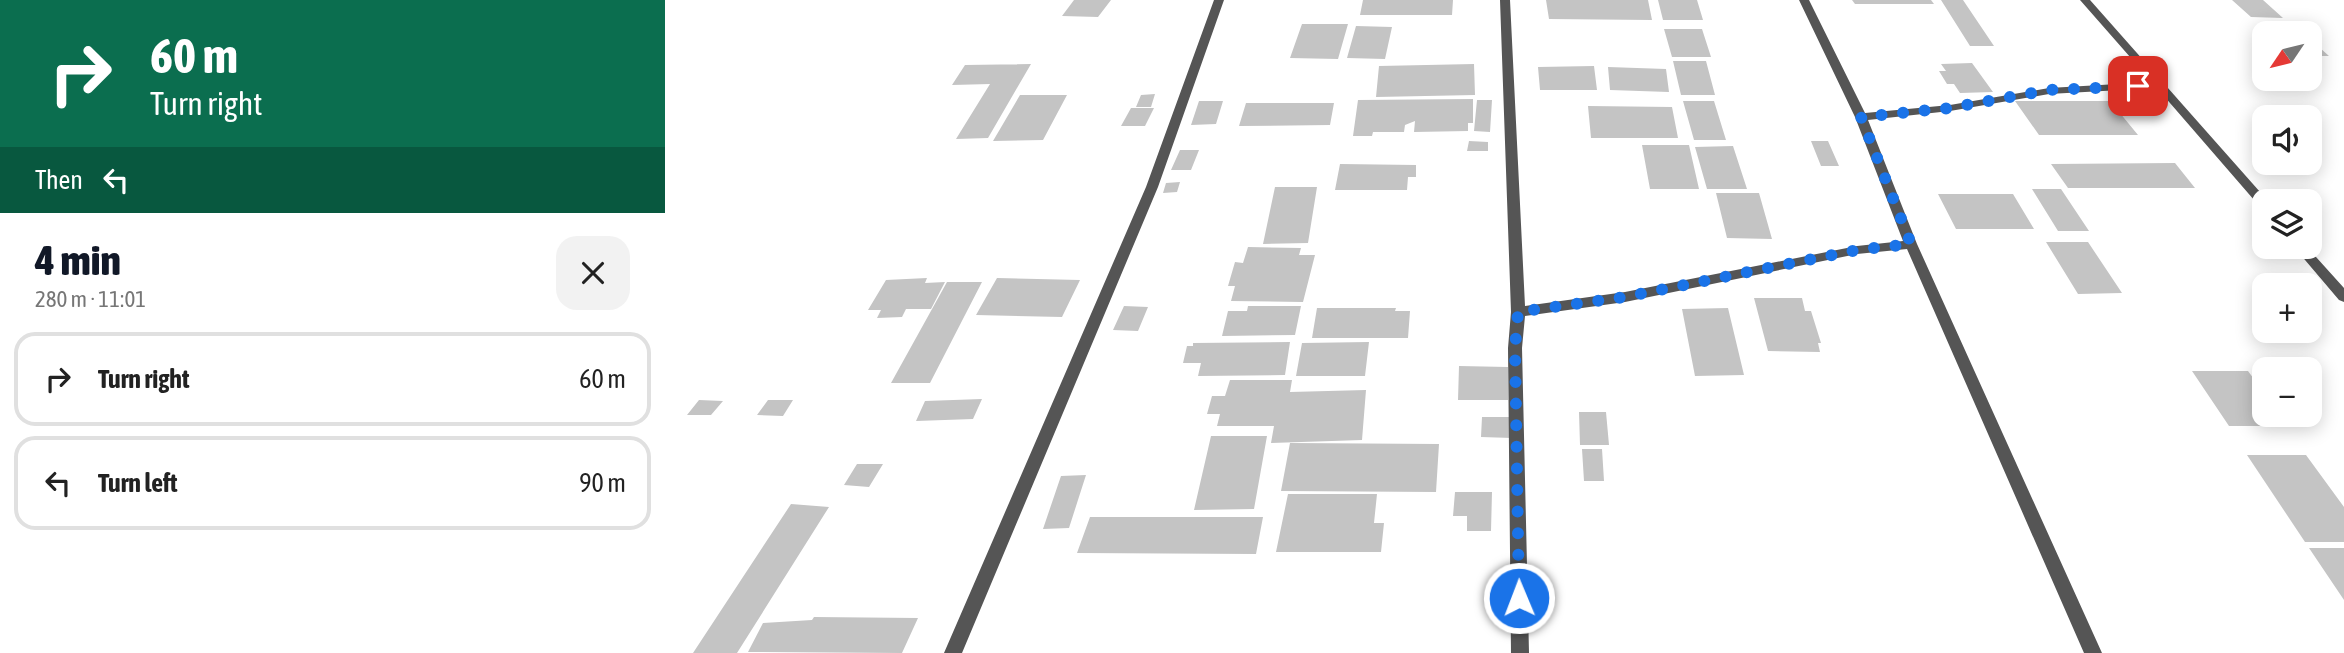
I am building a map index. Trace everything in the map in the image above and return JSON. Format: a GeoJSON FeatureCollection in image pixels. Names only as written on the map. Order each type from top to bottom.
{"type":"FeatureCollection","features":[{"type":"Feature","properties":{"kind":"street"},"geometry":{"type":"LineString","coordinates":[[953,653],[1152,187],[1219,0]]}},
{"type":"Feature","properties":{"kind":"street"},"geometry":{"type":"LineString","coordinates":[[1505,0],[1518,312],[1515,348],[1520,653]]}},
{"type":"Feature","properties":{"kind":"street"},"geometry":{"type":"LineString","coordinates":[[1804,0],[1861,117],[1911,244],[2093,653]]}},
{"type":"Feature","properties":{"kind":"street"},"geometry":{"type":"LineString","coordinates":[[2085,0],[2252,190]]}},
{"type":"Feature","properties":{"kind":"street"},"geometry":{"type":"LineString","coordinates":[[1861,117],[1950,108],[2049,90],[2162,86]]}},
{"type":"Feature","properties":{"kind":"street"},"geometry":{"type":"LineString","coordinates":[[1518,312],[1625,297],[1857,250],[1911,244]]}},
{"type":"Feature","properties":{"kind":"street"},"geometry":{"type":"LineString","coordinates":[[2311,259],[2344,297]]}},
{"type":"Feature","properties":{"kind":"building"},"geometry":{"type":"Polygon","coordinates":[[[1074,0],[1111,0],[1098,17],[1062,16],[1074,0]]]}},
{"type":"Feature","properties":{"kind":"building"},"geometry":{"type":"Polygon","coordinates":[[[1363,0],[1453,0],[1452,15],[1360,15],[1363,0]]]}},
{"type":"Feature","properties":{"kind":"building"},"geometry":{"type":"Polygon","coordinates":[[[1546,0],[1648,0],[1652,20],[1549,19],[1546,0]]]}},
{"type":"Feature","properties":{"kind":"building"},"geometry":{"type":"Polygon","coordinates":[[[1658,0],[1697,0],[1703,20],[1663,20],[1658,0]]]}},
{"type":"Feature","properties":{"kind":"building"},"geometry":{"type":"Polygon","coordinates":[[[1852,0],[1931,0],[1934,4],[1855,4],[1852,0]]]}},
{"type":"Feature","properties":{"kind":"building"},"geometry":{"type":"Polygon","coordinates":[[[1941,0],[1963,0],[1994,46],[1970,46],[1941,0]]]}},
{"type":"Feature","properties":{"kind":"building"},"geometry":{"type":"Polygon","coordinates":[[[2232,0],[2263,0],[2283,18],[2251,17],[2232,0]]]}},
{"type":"Feature","properties":{"kind":"building"},"geometry":{"type":"Polygon","coordinates":[[[1302,24],[1348,24],[1338,59],[1290,58],[1302,24]]]}},
{"type":"Feature","properties":{"kind":"building"},"geometry":{"type":"Polygon","coordinates":[[[1356,26],[1392,27],[1385,59],[1347,58],[1356,26]]]}},
{"type":"Feature","properties":{"kind":"building"},"geometry":{"type":"Polygon","coordinates":[[[1664,29],[1702,29],[1711,57],[1672,57],[1664,29]]]}},
{"type":"Feature","properties":{"kind":"building"},"geometry":{"type":"Polygon","coordinates":[[[1673,61],[1706,61],[1715,95],[1681,95],[1673,61]]]}},
{"type":"Feature","properties":{"kind":"building"},"geometry":{"type":"Polygon","coordinates":[[[1972,63],[1993,92],[1960,93],[1954,84],[1947,84],[1939,71],[1946,71],[1941,64],[1972,63]]]}},
{"type":"Feature","properties":{"kind":"building"},"geometry":{"type":"Polygon","coordinates":[[[1031,64],[988,138],[956,139],[990,84],[952,85],[965,65],[1031,64]]]}},
{"type":"Feature","properties":{"kind":"building"},"geometry":{"type":"Polygon","coordinates":[[[1474,64],[1475,95],[1376,97],[1379,66],[1474,64]]]}},
{"type":"Feature","properties":{"kind":"building"},"geometry":{"type":"Polygon","coordinates":[[[1594,66],[1597,90],[1540,90],[1538,67],[1594,66]]]}},
{"type":"Feature","properties":{"kind":"building"},"geometry":{"type":"Polygon","coordinates":[[[1608,67],[1666,69],[1669,92],[1610,90],[1608,67]]]}},
{"type":"Feature","properties":{"kind":"building"},"geometry":{"type":"Polygon","coordinates":[[[1155,94],[1151,107],[1136,107],[1141,95],[1155,94]]]}},
{"type":"Feature","properties":{"kind":"building"},"geometry":{"type":"Polygon","coordinates":[[[1020,95],[1067,95],[1043,140],[993,141],[1020,95]]]}},
{"type":"Feature","properties":{"kind":"building"},"geometry":{"type":"Polygon","coordinates":[[[1473,99],[1473,123],[1468,123],[1468,131],[1414,132],[1415,121],[1405,125],[1404,132],[1373,132],[1372,136],[1353,136],[1358,100],[1473,99]]]}},
{"type":"Feature","properties":{"kind":"building"},"geometry":{"type":"Polygon","coordinates":[[[1477,100],[1492,100],[1490,132],[1474,131],[1477,100]]]}},
{"type":"Feature","properties":{"kind":"building"},"geometry":{"type":"Polygon","coordinates":[[[1199,101],[1223,101],[1216,124],[1191,125],[1199,101]]]}},
{"type":"Feature","properties":{"kind":"building"},"geometry":{"type":"Polygon","coordinates":[[[1683,101],[1714,101],[1726,140],[1694,140],[1683,101]]]}},
{"type":"Feature","properties":{"kind":"building"},"geometry":{"type":"Polygon","coordinates":[[[2015,101],[2110,101],[2138,135],[2039,135],[2015,101]]]}},
{"type":"Feature","properties":{"kind":"building"},"geometry":{"type":"Polygon","coordinates":[[[1246,103],[1334,103],[1330,125],[1239,126],[1246,103]]]}},
{"type":"Feature","properties":{"kind":"building"},"geometry":{"type":"Polygon","coordinates":[[[1588,106],[1672,107],[1678,138],[1591,138],[1588,106]]]}},
{"type":"Feature","properties":{"kind":"building"},"geometry":{"type":"Polygon","coordinates":[[[1131,108],[1154,108],[1145,126],[1121,126],[1131,108]]]}},
{"type":"Feature","properties":{"kind":"building"},"geometry":{"type":"Polygon","coordinates":[[[1469,141],[1488,142],[1488,151],[1467,151],[1469,141]]]}},
{"type":"Feature","properties":{"kind":"building"},"geometry":{"type":"Polygon","coordinates":[[[1811,141],[1828,141],[1839,166],[1821,166],[1811,141]]]}},
{"type":"Feature","properties":{"kind":"building"},"geometry":{"type":"Polygon","coordinates":[[[1642,145],[1689,145],[1699,189],[1650,189],[1642,145]]]}},
{"type":"Feature","properties":{"kind":"building"},"geometry":{"type":"Polygon","coordinates":[[[1733,146],[1747,189],[1707,189],[1695,147],[1733,146]]]}},
{"type":"Feature","properties":{"kind":"building"},"geometry":{"type":"Polygon","coordinates":[[[1180,150],[1199,150],[1191,170],[1171,170],[1180,150]]]}},
{"type":"Feature","properties":{"kind":"building"},"geometry":{"type":"Polygon","coordinates":[[[2175,163],[2195,188],[2068,188],[2051,164],[2175,163]]]}},
{"type":"Feature","properties":{"kind":"building"},"geometry":{"type":"Polygon","coordinates":[[[1340,164],[1416,165],[1416,177],[1408,177],[1407,190],[1335,190],[1340,164]]]}},
{"type":"Feature","properties":{"kind":"building"},"geometry":{"type":"Polygon","coordinates":[[[1180,182],[1177,192],[1163,193],[1166,183],[1180,182]]]}},
{"type":"Feature","properties":{"kind":"building"},"geometry":{"type":"Polygon","coordinates":[[[1275,187],[1317,187],[1308,243],[1263,244],[1275,187]]]}},
{"type":"Feature","properties":{"kind":"building"},"geometry":{"type":"Polygon","coordinates":[[[2032,189],[2061,189],[2089,231],[2058,231],[2032,189]]]}},
{"type":"Feature","properties":{"kind":"building"},"geometry":{"type":"Polygon","coordinates":[[[1716,193],[1759,193],[1772,239],[1727,238],[1716,193]]]}},
{"type":"Feature","properties":{"kind":"building"},"geometry":{"type":"Polygon","coordinates":[[[1938,194],[2013,194],[2034,229],[1956,229],[1938,194]]]}},
{"type":"Feature","properties":{"kind":"building"},"geometry":{"type":"Polygon","coordinates":[[[2046,242],[2088,242],[2122,293],[2078,294],[2046,242]]]}},
{"type":"Feature","properties":{"kind":"building"},"geometry":{"type":"Polygon","coordinates":[[[1248,247],[1301,248],[1299,255],[1315,255],[1303,302],[1231,301],[1235,286],[1228,286],[1235,262],[1243,263],[1248,247]]]}},
{"type":"Feature","properties":{"kind":"building"},"geometry":{"type":"Polygon","coordinates":[[[927,278],[925,283],[945,282],[931,309],[906,309],[902,317],[877,318],[881,310],[868,310],[886,280],[927,278]]]}},
{"type":"Feature","properties":{"kind":"building"},"geometry":{"type":"Polygon","coordinates":[[[997,278],[1080,280],[1062,317],[976,315],[997,278]]]}},
{"type":"Feature","properties":{"kind":"building"},"geometry":{"type":"Polygon","coordinates":[[[947,282],[982,282],[930,383],[891,383],[947,282]]]}},
{"type":"Feature","properties":{"kind":"building"},"geometry":{"type":"Polygon","coordinates":[[[1754,298],[1802,298],[1805,311],[1811,311],[1821,343],[1818,343],[1820,352],[1768,351],[1754,298]]]}},
{"type":"Feature","properties":{"kind":"building"},"geometry":{"type":"Polygon","coordinates":[[[1124,306],[1148,307],[1138,331],[1113,330],[1124,306]]]}},
{"type":"Feature","properties":{"kind":"building"},"geometry":{"type":"Polygon","coordinates":[[[1248,306],[1301,306],[1295,335],[1222,336],[1228,311],[1247,311],[1248,306]]]}},
{"type":"Feature","properties":{"kind":"building"},"geometry":{"type":"Polygon","coordinates":[[[1317,308],[1396,308],[1395,311],[1410,311],[1408,338],[1312,338],[1317,308]]]}},
{"type":"Feature","properties":{"kind":"building"},"geometry":{"type":"Polygon","coordinates":[[[1728,308],[1744,375],[1695,376],[1682,309],[1728,308]]]}},
{"type":"Feature","properties":{"kind":"building"},"geometry":{"type":"Polygon","coordinates":[[[1290,342],[1285,375],[1198,376],[1201,363],[1183,363],[1187,346],[1193,346],[1193,343],[1290,342]]]}},
{"type":"Feature","properties":{"kind":"building"},"geometry":{"type":"Polygon","coordinates":[[[1369,342],[1365,376],[1296,376],[1302,343],[1369,342]]]}},
{"type":"Feature","properties":{"kind":"building"},"geometry":{"type":"Polygon","coordinates":[[[1459,366],[1508,367],[1508,400],[1458,400],[1459,366]]]}},
{"type":"Feature","properties":{"kind":"building"},"geometry":{"type":"Polygon","coordinates":[[[2192,371],[2248,371],[2252,376],[2252,426],[2229,426],[2192,371]]]}},
{"type":"Feature","properties":{"kind":"building"},"geometry":{"type":"Polygon","coordinates":[[[1230,380],[1292,380],[1290,392],[1366,390],[1362,440],[1271,443],[1274,426],[1217,426],[1220,414],[1207,414],[1212,396],[1225,396],[1230,380]]]}},
{"type":"Feature","properties":{"kind":"building"},"geometry":{"type":"Polygon","coordinates":[[[982,399],[973,419],[916,421],[925,401],[982,399]]]}},
{"type":"Feature","properties":{"kind":"building"},"geometry":{"type":"Polygon","coordinates":[[[699,400],[723,401],[711,415],[687,415],[699,400]]]}},
{"type":"Feature","properties":{"kind":"building"},"geometry":{"type":"Polygon","coordinates":[[[768,400],[793,400],[783,416],[757,415],[768,400]]]}},
{"type":"Feature","properties":{"kind":"building"},"geometry":{"type":"Polygon","coordinates":[[[1579,412],[1606,412],[1609,445],[1580,445],[1579,412]]]}},
{"type":"Feature","properties":{"kind":"building"},"geometry":{"type":"Polygon","coordinates":[[[1482,417],[1512,417],[1512,438],[1481,437],[1482,417]]]}},
{"type":"Feature","properties":{"kind":"building"},"geometry":{"type":"Polygon","coordinates":[[[1211,436],[1267,436],[1254,509],[1194,510],[1211,436]]]}},
{"type":"Feature","properties":{"kind":"building"},"geometry":{"type":"Polygon","coordinates":[[[1290,443],[1439,444],[1436,492],[1281,491],[1290,443]]]}},
{"type":"Feature","properties":{"kind":"building"},"geometry":{"type":"Polygon","coordinates":[[[1582,449],[1602,449],[1604,481],[1584,481],[1582,449]]]}},
{"type":"Feature","properties":{"kind":"building"},"geometry":{"type":"Polygon","coordinates":[[[2247,455],[2306,455],[2344,507],[2344,542],[2305,542],[2247,455]]]}},
{"type":"Feature","properties":{"kind":"building"},"geometry":{"type":"Polygon","coordinates":[[[857,464],[883,464],[869,487],[844,485],[857,464]]]}},
{"type":"Feature","properties":{"kind":"building"},"geometry":{"type":"Polygon","coordinates":[[[1086,475],[1069,528],[1043,529],[1061,476],[1086,475]]]}},
{"type":"Feature","properties":{"kind":"building"},"geometry":{"type":"Polygon","coordinates":[[[1455,492],[1492,492],[1491,531],[1467,531],[1467,516],[1453,516],[1455,492]]]}},
{"type":"Feature","properties":{"kind":"building"},"geometry":{"type":"Polygon","coordinates":[[[1288,494],[1377,494],[1374,523],[1384,523],[1381,552],[1276,552],[1288,494]]]}},
{"type":"Feature","properties":{"kind":"building"},"geometry":{"type":"Polygon","coordinates":[[[791,504],[829,507],[737,653],[693,653],[791,504]]]}},
{"type":"Feature","properties":{"kind":"building"},"geometry":{"type":"Polygon","coordinates":[[[1090,517],[1263,517],[1256,554],[1077,553],[1090,517]]]}},
{"type":"Feature","properties":{"kind":"building"},"geometry":{"type":"Polygon","coordinates":[[[2309,548],[2344,548],[2344,600],[2309,548]]]}},
{"type":"Feature","properties":{"kind":"building"},"geometry":{"type":"Polygon","coordinates":[[[814,617],[918,618],[902,653],[748,652],[763,623],[812,620],[814,617]]]}},
{"type":"Feature","properties":{"kind":"route"},"geometry":{"type":"LineString","coordinates":[[1519,598],[1515,348],[1518,312],[1625,297],[1857,250],[1911,244],[1861,117],[1950,108],[2049,90],[2138,86]]}}]}
